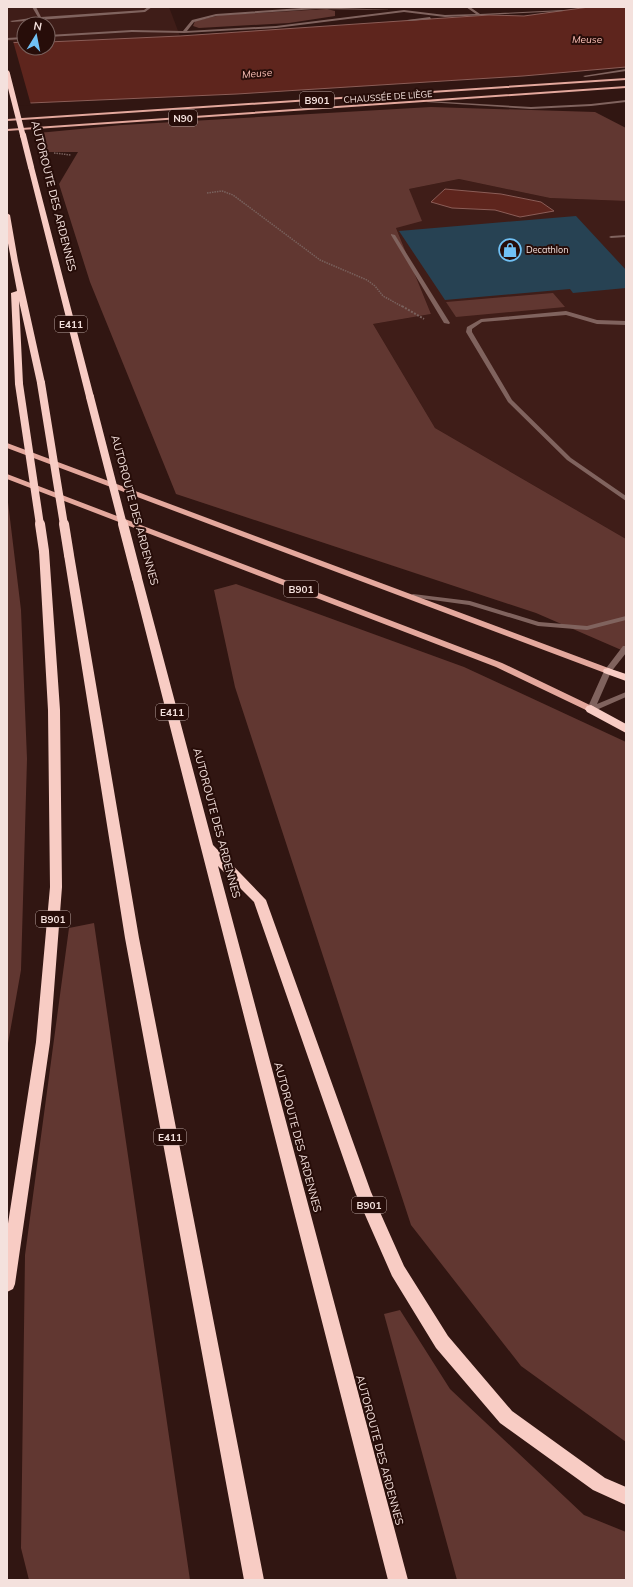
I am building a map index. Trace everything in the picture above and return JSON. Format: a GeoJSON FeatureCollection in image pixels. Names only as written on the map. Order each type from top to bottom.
{"type":"FeatureCollection","features":[{"type":"Feature","properties":{"kind":"highway","name":"AUTOROUTE DES ARDENNES"},"geometry":{"type":"LineString","coordinates":[[7,74],[398,1580]]}},
{"type":"Feature","properties":{"kind":"highway","name":"E411"},"geometry":{"type":"LineString","coordinates":[[7,215],[14,261],[41,383],[134,946],[254,1580]]}},
{"type":"Feature","properties":{"kind":"highway","name":"B901"},"geometry":{"type":"LineString","coordinates":[[7,1284],[43,1042],[56,887],[54,710],[44,551],[19,384],[14,261]]}},
{"type":"Feature","properties":{"kind":"highway"},"geometry":{"type":"LineString","coordinates":[[608,671],[626,678]]}},
{"type":"Feature","properties":{"kind":"highway","name":"B901"},"geometry":{"type":"LineString","coordinates":[[591,709],[626,729]]}},
{"type":"Feature","properties":{"kind":"highway","name":"B901"},"geometry":{"type":"LineString","coordinates":[[208,847],[260,900],[363,1192],[398,1270],[442,1342],[506,1417],[599,1484],[626,1496]]}},
{"type":"Feature","properties":{"kind":"main road","name":"B901"},"geometry":{"type":"LineString","coordinates":[[7,120],[626,80]]}},
{"type":"Feature","properties":{"kind":"main road","name":"CHAUSSÉE DE LIÈGE"},"geometry":{"type":"LineString","coordinates":[[7,125],[626,83]]}},
{"type":"Feature","properties":{"kind":"main road","name":"CHAUSSÉE DE LIÈGE"},"geometry":{"type":"LineString","coordinates":[[7,130],[428,102],[626,87]]}},
{"type":"Feature","properties":{"kind":"main road"},"geometry":{"type":"LineString","coordinates":[[7,135],[44,127]]}},
{"type":"Feature","properties":{"kind":"main road"},"geometry":{"type":"LineString","coordinates":[[7,445],[413,596],[608,671]]}},
{"type":"Feature","properties":{"kind":"main road","name":"B901"},"geometry":{"type":"LineString","coordinates":[[7,476],[499,665],[591,709]]}},
{"type":"Feature","properties":{"kind":"street"},"geometry":{"type":"LineString","coordinates":[[34,7],[39,16]]}},
{"type":"Feature","properties":{"kind":"street"},"geometry":{"type":"LineString","coordinates":[[99,7],[102,14]]}},
{"type":"Feature","properties":{"kind":"street"},"geometry":{"type":"LineString","coordinates":[[56,17],[146,11],[150,7]]}},
{"type":"Feature","properties":{"kind":"street"},"geometry":{"type":"LineString","coordinates":[[56,36],[132,31],[184,32],[276,27],[332,18],[371,16],[404,11],[414,7]]}},
{"type":"Feature","properties":{"kind":"street"},"geometry":{"type":"LineString","coordinates":[[468,7],[479,14]]}},
{"type":"Feature","properties":{"kind":"street"},"geometry":{"type":"LineString","coordinates":[[184,32],[193,21],[216,15],[316,8],[404,11],[445,16]]}},
{"type":"Feature","properties":{"kind":"street"},"geometry":{"type":"LineString","coordinates":[[82,11],[84,16]]}},
{"type":"Feature","properties":{"kind":"street"},"geometry":{"type":"LineString","coordinates":[[409,20],[479,14],[562,11]]}},
{"type":"Feature","properties":{"kind":"street"},"geometry":{"type":"LineString","coordinates":[[12,21],[16,21]]}},
{"type":"Feature","properties":{"kind":"street"},"geometry":{"type":"LineString","coordinates":[[585,76],[626,70]]}},
{"type":"Feature","properties":{"kind":"street"},"geometry":{"type":"LineString","coordinates":[[428,102],[530,108],[591,105],[626,101]]}},
{"type":"Feature","properties":{"kind":"street"},"geometry":{"type":"LineString","coordinates":[[393,235],[447,323]]}},
{"type":"Feature","properties":{"kind":"street"},"geometry":{"type":"LineString","coordinates":[[611,237],[626,236]]}},
{"type":"Feature","properties":{"kind":"street"},"geometry":{"type":"LineString","coordinates":[[626,323],[597,322],[566,313],[481,321],[469,328],[510,401],[569,459],[626,499]]}},
{"type":"Feature","properties":{"kind":"street"},"geometry":{"type":"LineString","coordinates":[[413,596],[470,603],[538,624],[587,628],[626,618]]}},
{"type":"Feature","properties":{"kind":"street"},"geometry":{"type":"LineString","coordinates":[[591,709],[608,671],[626,648]]}},
{"type":"Feature","properties":{"kind":"street"},"geometry":{"type":"LineString","coordinates":[[591,709],[626,694]]}},
{"type":"Feature","properties":{"kind":"path"},"geometry":{"type":"LineString","coordinates":[[54,153],[71,155]]}},
{"type":"Feature","properties":{"kind":"path"},"geometry":{"type":"LineString","coordinates":[[207,193],[216,191],[228,193],[320,260],[367,280],[375,286],[383,296],[427,321]]}},
{"type":"Feature","properties":{"kind":"shaded area"},"geometry":{"type":"Polygon","coordinates":[[[7,7],[169,7],[180,36],[56,42],[56,16],[16,16],[16,42],[7,43],[7,7]]]}},
{"type":"Feature","properties":{"kind":"shaded area"},"geometry":{"type":"Polygon","coordinates":[[[327,9],[335,11],[335,16],[289,23],[199,28],[193,26],[195,21],[221,15],[327,9]]]}},
{"type":"Feature","properties":{"kind":"shaded area"},"geometry":{"type":"Polygon","coordinates":[[[431,107],[595,112],[626,128],[626,201],[550,198],[459,179],[409,189],[422,221],[396,228],[431,314],[373,324],[435,428],[626,539],[626,652],[536,613],[176,494],[90,282],[59,184],[78,152],[44,152],[38,133],[122,125],[431,107]]]}},
{"type":"Feature","properties":{"kind":"shaded area"},"geometry":{"type":"Polygon","coordinates":[[[459,179],[550,198],[626,201],[626,539],[435,428],[373,324],[431,314],[396,228],[409,189],[459,179]]]}},
{"type":"Feature","properties":{"kind":"shaded area"},"geometry":{"type":"Polygon","coordinates":[[[553,293],[565,307],[456,317],[446,302],[553,293]]]}},
{"type":"Feature","properties":{"kind":"shaded area"},"geometry":{"type":"Polygon","coordinates":[[[7,494],[21,610],[27,759],[21,970],[7,1049],[7,494]]]}},
{"type":"Feature","properties":{"kind":"shaded area"},"geometry":{"type":"Polygon","coordinates":[[[236,584],[464,667],[626,742],[626,1442],[521,1366],[411,1225],[235,687],[214,590],[236,584]]]}},
{"type":"Feature","properties":{"kind":"shaded area"},"geometry":{"type":"Polygon","coordinates":[[[94,923],[190,1580],[29,1580],[21,1548],[25,1255],[69,928],[94,923]]]}},
{"type":"Feature","properties":{"kind":"shaded area"},"geometry":{"type":"Polygon","coordinates":[[[400,1310],[450,1389],[584,1515],[626,1532],[626,1580],[457,1580],[384,1314],[400,1310]]]}},
{"type":"Feature","properties":{"kind":"water","name":"Meuse"},"geometry":{"type":"Polygon","coordinates":[[[589,7],[626,7],[626,67],[523,76],[237,94],[7,104],[7,43],[16,42],[16,56],[56,56],[56,42],[180,36],[489,15],[524,16],[589,7]]]}},
{"type":"Feature","properties":{"kind":"water"},"geometry":{"type":"Polygon","coordinates":[[[445,189],[501,194],[541,202],[554,211],[520,217],[495,210],[452,208],[431,202],[445,189]]]}},
{"type":"Feature","properties":{"kind":"pier"},"geometry":{"type":"Polygon","coordinates":[[[7,41],[13,41],[31,105],[7,106],[7,41]]]}},
{"type":"Feature","properties":{"kind":"building","name":"Decathlon"},"geometry":{"type":"Polygon","coordinates":[[[576,216],[626,270],[626,288],[573,293],[570,289],[445,300],[399,231],[576,216]]]}},
{"type":"Feature","properties":{"kind":"place","name":"Decathlon"},"geometry":{"type":"Point","coordinates":[510,250]}}]}
